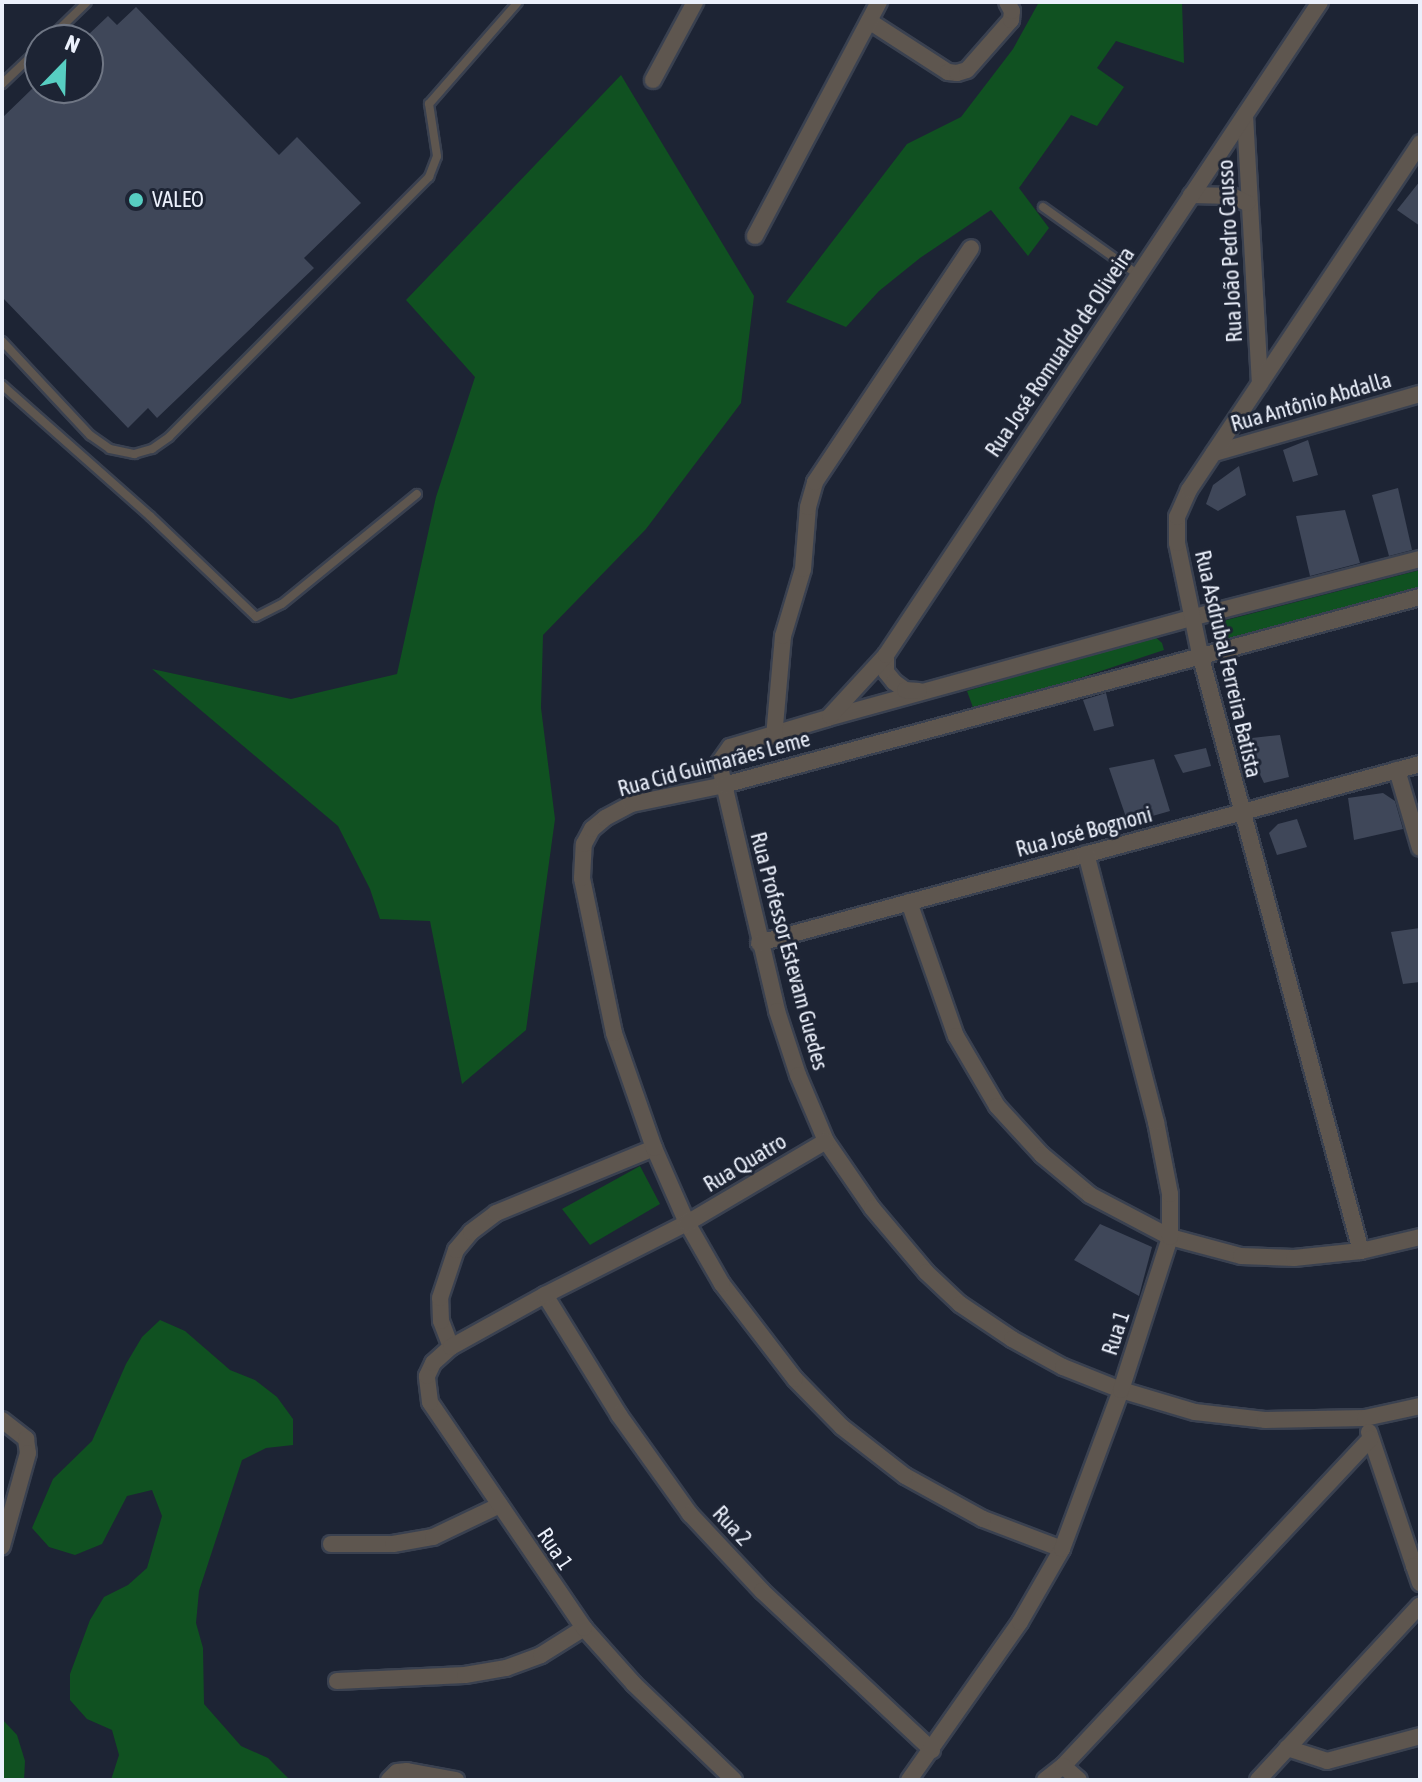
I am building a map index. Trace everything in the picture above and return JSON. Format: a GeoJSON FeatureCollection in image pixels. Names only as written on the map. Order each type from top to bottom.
{"type":"FeatureCollection","features":[{"type":"Feature","properties":{"kind":"street"},"geometry":{"type":"LineString","coordinates":[[653,80],[695,2]]}},
{"type":"Feature","properties":{"kind":"street"},"geometry":{"type":"LineString","coordinates":[[755,236],[879,2]]}},
{"type":"Feature","properties":{"kind":"street"},"geometry":{"type":"LineString","coordinates":[[869,21],[948,72],[957,73],[967,70],[1011,20],[1012,11],[1007,2]]}},
{"type":"Feature","properties":{"kind":"street","name":"Rua José Romualdo de Oliveira"},"geometry":{"type":"LineString","coordinates":[[828,718],[886,655],[1320,2]]}},
{"type":"Feature","properties":{"kind":"street","name":"Rua João Pedro Causso"},"geometry":{"type":"LineString","coordinates":[[1245,116],[1247,203],[1260,384]]}},
{"type":"Feature","properties":{"kind":"street","name":"Rua Asdrubal Ferreira Batista"},"geometry":{"type":"LineString","coordinates":[[1361,1251],[1200,654],[1177,543],[1177,517],[1214,453],[1420,143]]}},
{"type":"Feature","properties":{"kind":"street"},"geometry":{"type":"LineString","coordinates":[[1191,195],[1232,196],[1247,203]]}},
{"type":"Feature","properties":{"kind":"street"},"geometry":{"type":"LineString","coordinates":[[774,737],[783,636],[803,569],[808,507],[815,482],[971,248]]}},
{"type":"Feature","properties":{"kind":"street","name":"Rua Antônio Abdalla"},"geometry":{"type":"LineString","coordinates":[[1214,453],[1420,394]]}},
{"type":"Feature","properties":{"kind":"street","name":"Rua Cid Guimarães Leme"},"geometry":{"type":"LineString","coordinates":[[730,747],[1191,618],[1420,559]]}},
{"type":"Feature","properties":{"kind":"street","name":"Rua Cid Guimarães Leme"},"geometry":{"type":"LineString","coordinates":[[1062,1549],[983,1519],[905,1476],[842,1427],[795,1379],[722,1284],[687,1223],[654,1148],[614,1033],[582,878],[581,857],[592,829],[631,804],[724,785],[1420,597]]}},
{"type":"Feature","properties":{"kind":"street"},"geometry":{"type":"LineString","coordinates":[[886,655],[886,672],[894,682],[905,690],[928,692]]}},
{"type":"Feature","properties":{"kind":"street","name":"Rua Professor Estevam Guedes"},"geometry":{"type":"LineString","coordinates":[[730,747],[719,763],[759,943],[798,1075],[826,1141],[872,1208],[926,1272],[960,1304],[1012,1339],[1063,1367],[1121,1390],[1195,1412],[1265,1420],[1365,1418],[1420,1406]]}},
{"type":"Feature","properties":{"kind":"street","name":"Rua José Bognoni"},"geometry":{"type":"LineString","coordinates":[[759,943],[1420,764]]}},
{"type":"Feature","properties":{"kind":"street"},"geometry":{"type":"LineString","coordinates":[[1397,770],[1420,848]]}},
{"type":"Feature","properties":{"kind":"street","name":"Rua 1"},"geometry":{"type":"LineString","coordinates":[[909,1780],[1020,1622],[1062,1549],[1121,1390],[1170,1237],[1170,1194],[1156,1122],[1086,854]]}},
{"type":"Feature","properties":{"kind":"street"},"geometry":{"type":"LineString","coordinates":[[909,902],[956,1036],[997,1106],[1042,1155],[1090,1195],[1170,1237],[1241,1256],[1294,1258],[1361,1251],[1420,1237]]}},
{"type":"Feature","properties":{"kind":"street","name":"Rua Quatro"},"geometry":{"type":"LineString","coordinates":[[448,1350],[545,1295],[687,1223],[826,1141]]}},
{"type":"Feature","properties":{"kind":"street"},"geometry":{"type":"LineString","coordinates":[[448,1350],[441,1321],[440,1298],[445,1274],[456,1250],[471,1232],[496,1213],[654,1148]]}},
{"type":"Feature","properties":{"kind":"street","name":"Rua 2"},"geometry":{"type":"LineString","coordinates":[[545,1295],[619,1415],[690,1514],[762,1591],[932,1750]]}},
{"type":"Feature","properties":{"kind":"street","name":"Rua 1"},"geometry":{"type":"LineString","coordinates":[[448,1350],[427,1376],[430,1402],[584,1628],[634,1684],[734,1780]]}},
{"type":"Feature","properties":{"kind":"street"},"geometry":{"type":"LineString","coordinates":[[1365,1418],[1417,1565],[1420,1583]]}},
{"type":"Feature","properties":{"kind":"street"},"geometry":{"type":"LineString","coordinates":[[2,1420],[26,1439],[28,1453],[2,1546]]}},
{"type":"Feature","properties":{"kind":"street"},"geometry":{"type":"LineString","coordinates":[[1045,1780],[1063,1766],[1370,1439]]}},
{"type":"Feature","properties":{"kind":"street"},"geometry":{"type":"LineString","coordinates":[[331,1544],[393,1544],[433,1537],[500,1505]]}},
{"type":"Feature","properties":{"kind":"street"},"geometry":{"type":"LineString","coordinates":[[1267,1776],[1287,1748],[1420,1605]]}},
{"type":"Feature","properties":{"kind":"street"},"geometry":{"type":"LineString","coordinates":[[337,1681],[465,1675],[506,1668],[541,1655],[584,1628]]}},
{"type":"Feature","properties":{"kind":"street"},"geometry":{"type":"LineString","coordinates":[[1287,1748],[1327,1761],[1420,1736]]}},
{"type":"Feature","properties":{"kind":"street"},"geometry":{"type":"LineString","coordinates":[[1063,1766],[1079,1780]]}},
{"type":"Feature","properties":{"kind":"street"},"geometry":{"type":"LineString","coordinates":[[389,1780],[397,1772],[407,1771],[456,1780]]}},
{"type":"Feature","properties":{"kind":"lane"},"geometry":{"type":"LineString","coordinates":[[64,24],[87,2]]}},
{"type":"Feature","properties":{"kind":"lane"},"geometry":{"type":"LineString","coordinates":[[2,341],[90,435],[110,449],[134,454],[152,449],[169,437],[429,177],[437,156],[429,104],[518,2]]}},
{"type":"Feature","properties":{"kind":"lane"},"geometry":{"type":"LineString","coordinates":[[2,84],[24,63]]}},
{"type":"Feature","properties":{"kind":"lane"},"geometry":{"type":"LineString","coordinates":[[1043,207],[1137,274]]}},
{"type":"Feature","properties":{"kind":"lane"},"geometry":{"type":"LineString","coordinates":[[2,385],[150,516],[256,617],[282,604],[417,494]]}},
{"type":"Feature","properties":{"kind":"green space"},"geometry":{"type":"Polygon","coordinates":[[[1039,2],[1182,2],[1184,63],[1116,41],[1097,68],[1124,87],[1097,126],[1071,115],[1019,188],[1049,228],[1028,256],[991,210],[920,258],[879,291],[846,327],[786,302],[907,144],[961,117],[1013,49],[1039,2]]]}},
{"type":"Feature","properties":{"kind":"green space"},"geometry":{"type":"Polygon","coordinates":[[[621,75],[754,296],[741,403],[646,529],[543,635],[541,708],[555,819],[526,1030],[462,1084],[430,921],[380,919],[370,889],[338,826],[152,669],[291,699],[397,674],[436,497],[475,377],[406,300],[621,75]]]}},
{"type":"Feature","properties":{"kind":"green space"},"geometry":{"type":"Polygon","coordinates":[[[1420,570],[1420,588],[1221,640],[1217,632],[1215,623],[1420,570]]]}},
{"type":"Feature","properties":{"kind":"green space"},"geometry":{"type":"Polygon","coordinates":[[[1153,635],[1162,643],[1164,650],[975,713],[967,691],[1153,635]]]}},
{"type":"Feature","properties":{"kind":"green space"},"geometry":{"type":"Polygon","coordinates":[[[640,1166],[660,1204],[590,1245],[562,1209],[640,1166]]]}},
{"type":"Feature","properties":{"kind":"green space"},"geometry":{"type":"Polygon","coordinates":[[[160,1320],[185,1331],[230,1370],[255,1380],[277,1397],[293,1419],[293,1445],[266,1448],[242,1460],[199,1591],[196,1623],[203,1648],[204,1704],[241,1746],[268,1758],[290,1780],[111,1780],[119,1755],[112,1730],[87,1719],[70,1700],[70,1674],[90,1620],[104,1597],[128,1585],[147,1568],[162,1516],[152,1490],[127,1496],[102,1544],[75,1555],[49,1547],[32,1528],[53,1479],[92,1441],[126,1364],[142,1337],[160,1320]]]}},
{"type":"Feature","properties":{"kind":"green space"},"geometry":{"type":"Polygon","coordinates":[[[2,1719],[17,1735],[25,1761],[24,1780],[2,1780],[2,1719]]]}},
{"type":"Feature","properties":{"kind":"building"},"geometry":{"type":"Polygon","coordinates":[[[136,7],[279,155],[297,137],[361,203],[304,258],[314,268],[157,418],[148,408],[128,428],[2,297],[2,118],[24,97],[24,104],[104,104],[104,24],[100,24],[108,16],[117,25],[136,7]]]}},
{"type":"Feature","properties":{"kind":"building"},"geometry":{"type":"Polygon","coordinates":[[[1420,181],[1420,226],[1397,210],[1420,181]]]}},
{"type":"Feature","properties":{"kind":"building"},"geometry":{"type":"Polygon","coordinates":[[[1308,440],[1318,475],[1293,482],[1283,450],[1308,440]]]}},
{"type":"Feature","properties":{"kind":"building"},"geometry":{"type":"Polygon","coordinates":[[[1239,466],[1246,495],[1218,511],[1206,504],[1213,485],[1239,466]]]}},
{"type":"Feature","properties":{"kind":"building"},"geometry":{"type":"Polygon","coordinates":[[[1398,488],[1412,550],[1389,556],[1372,495],[1398,488]]]}},
{"type":"Feature","properties":{"kind":"building"},"geometry":{"type":"Polygon","coordinates":[[[1345,510],[1360,563],[1310,576],[1296,516],[1345,510]]]}},
{"type":"Feature","properties":{"kind":"building"},"geometry":{"type":"Polygon","coordinates":[[[1106,693],[1114,726],[1094,731],[1083,700],[1106,693]]]}},
{"type":"Feature","properties":{"kind":"building"},"geometry":{"type":"Polygon","coordinates":[[[1280,735],[1289,777],[1264,783],[1243,739],[1280,735]]]}},
{"type":"Feature","properties":{"kind":"building"},"geometry":{"type":"Polygon","coordinates":[[[1206,748],[1211,766],[1183,773],[1174,755],[1206,748]]]}},
{"type":"Feature","properties":{"kind":"building"},"geometry":{"type":"Polygon","coordinates":[[[1154,759],[1170,811],[1128,823],[1109,768],[1154,759]]]}},
{"type":"Feature","properties":{"kind":"building"},"geometry":{"type":"Polygon","coordinates":[[[1383,793],[1395,801],[1403,829],[1354,840],[1348,798],[1383,793]]]}},
{"type":"Feature","properties":{"kind":"building"},"geometry":{"type":"Polygon","coordinates":[[[1297,819],[1307,847],[1277,855],[1269,833],[1278,824],[1297,819]]]}},
{"type":"Feature","properties":{"kind":"building"},"geometry":{"type":"Polygon","coordinates":[[[1420,928],[1420,982],[1403,984],[1391,932],[1420,928]]]}},
{"type":"Feature","properties":{"kind":"building"},"geometry":{"type":"Polygon","coordinates":[[[1100,1224],[1152,1247],[1139,1296],[1074,1260],[1100,1224]]]}},
{"type":"Feature","properties":{"kind":"place","name":"VALEO"},"geometry":{"type":"Point","coordinates":[136,200]}}]}
